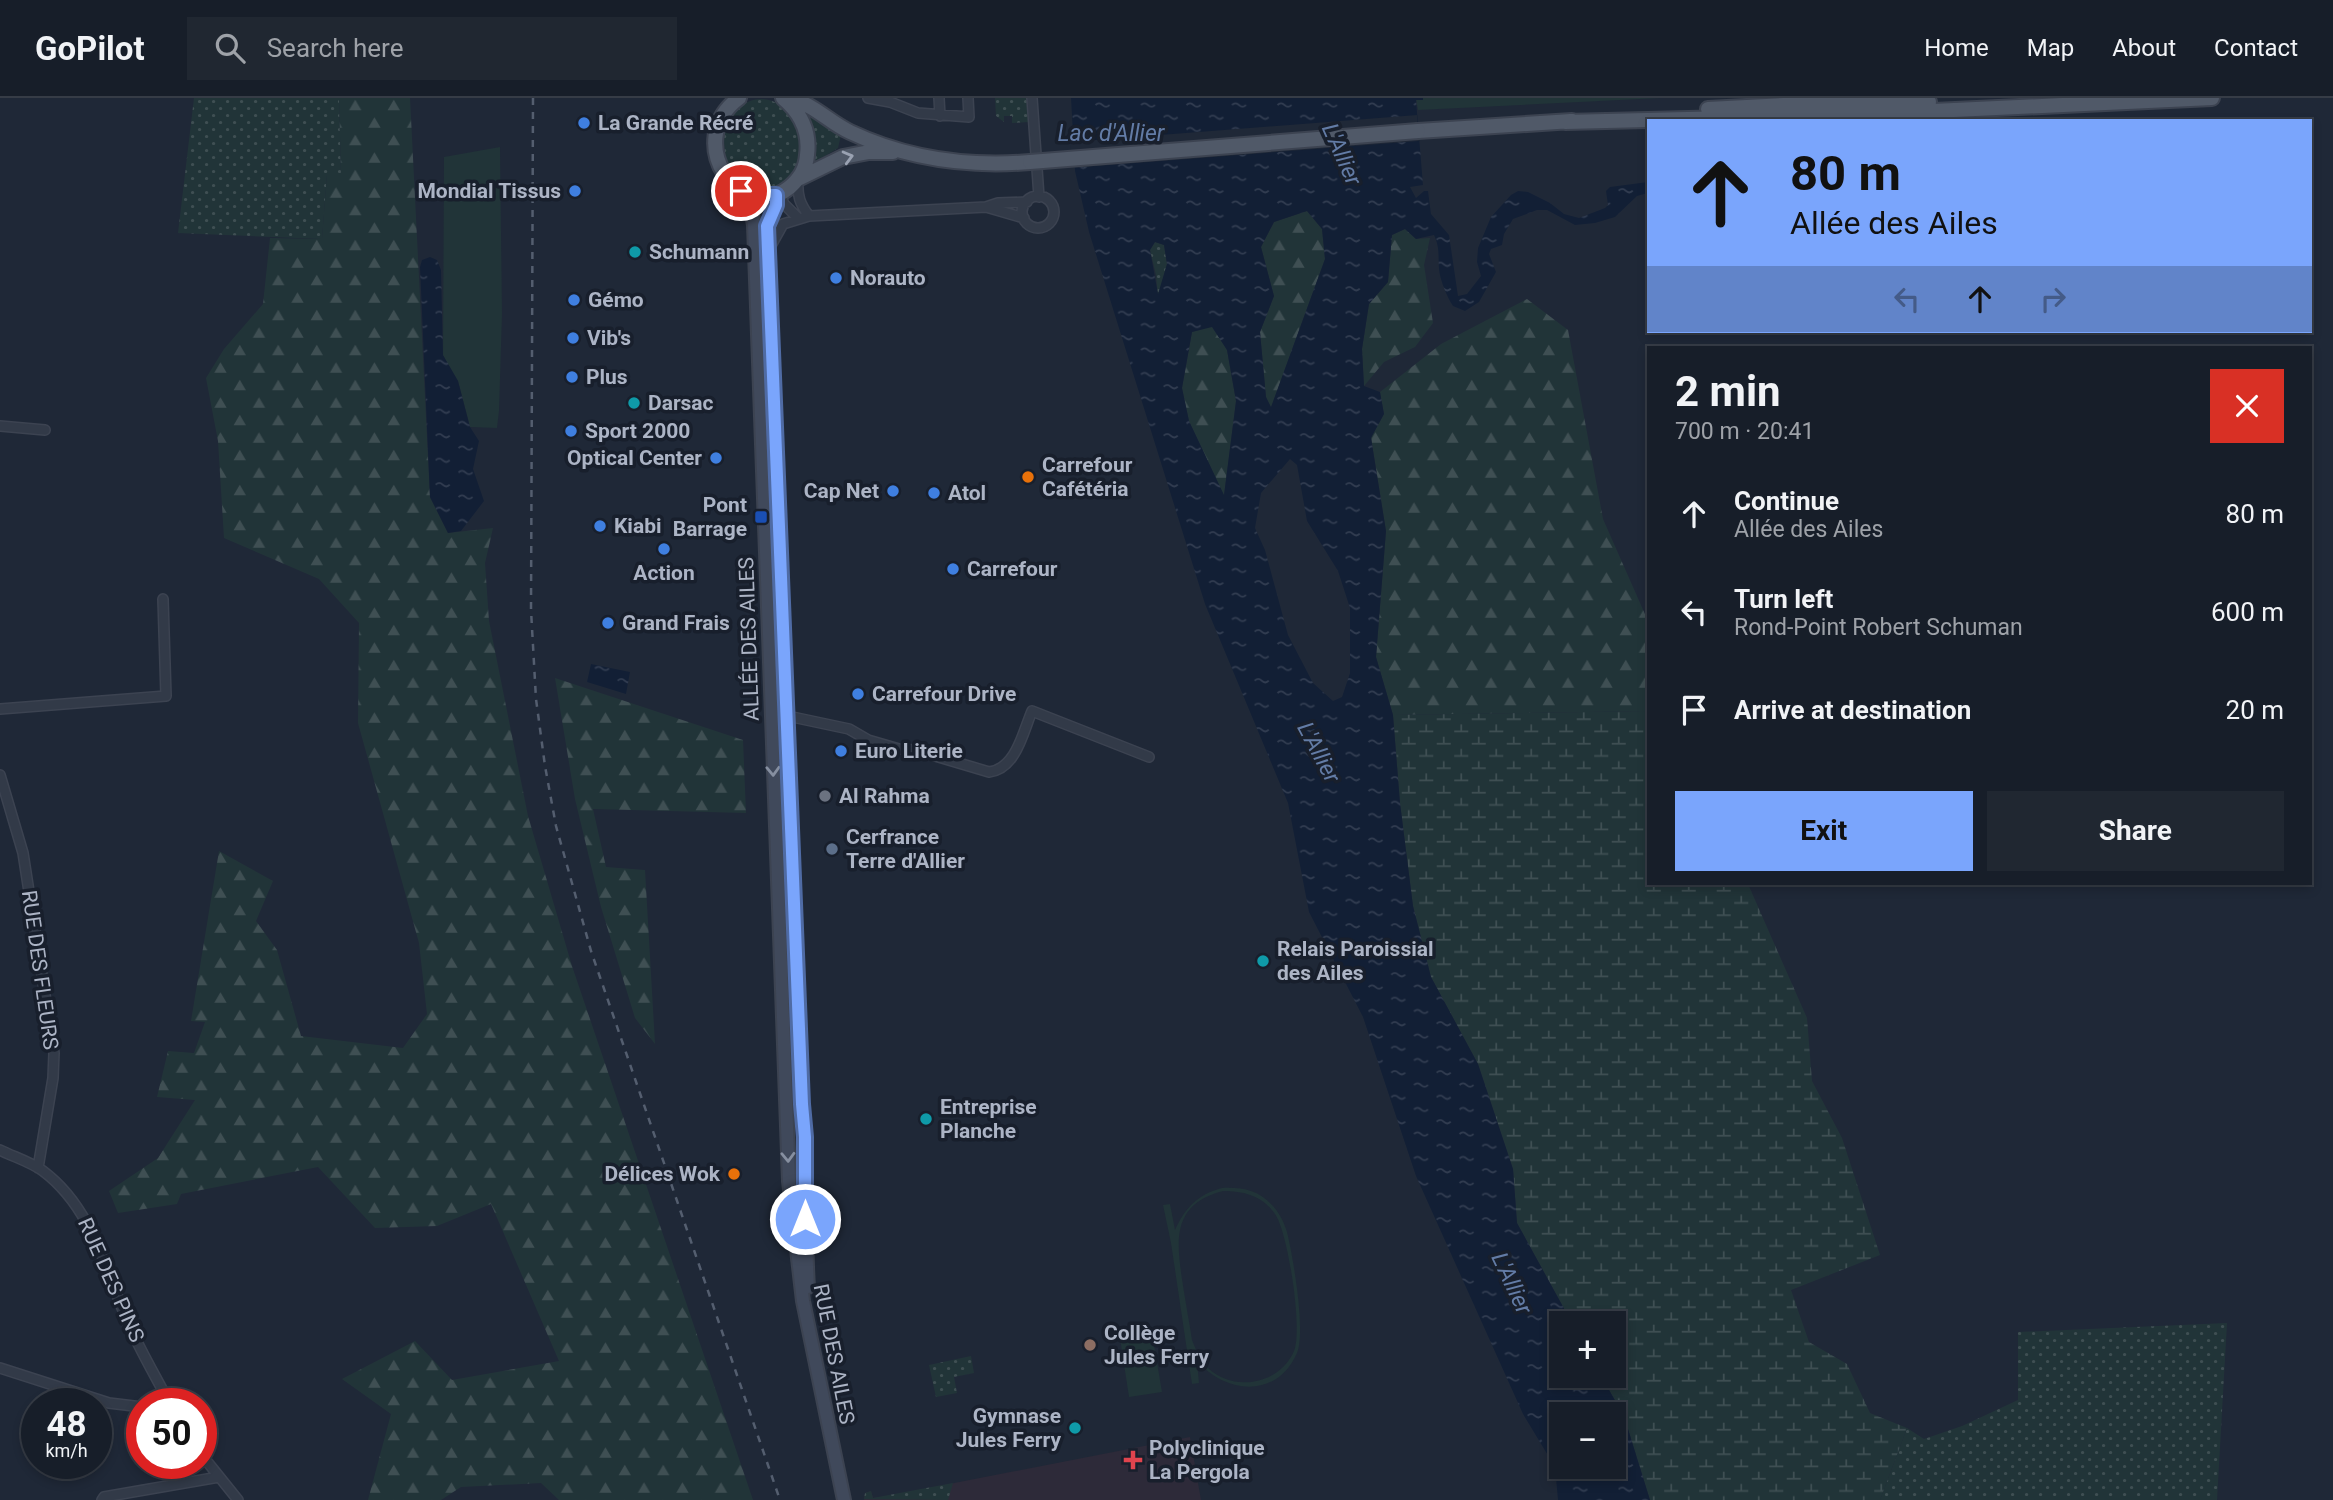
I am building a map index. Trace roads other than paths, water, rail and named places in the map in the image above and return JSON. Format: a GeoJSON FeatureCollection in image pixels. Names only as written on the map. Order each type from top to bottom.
{"type":"FeatureCollection","features":[{"type":"Feature","properties":{"kind":"main road"},"geometry":{"type":"LineString","coordinates":[[739,98],[719,121],[715,153],[723,174],[741,191],[755,195],[778,195],[798,180],[844,157],[869,152],[903,152],[967,164],[998,165],[1418,131],[1647,120]]}},
{"type":"Feature","properties":{"kind":"main road"},"geometry":{"type":"LineString","coordinates":[[783,98],[797,112],[808,140],[805,168],[798,180]]}},
{"type":"Feature","properties":{"kind":"main road"},"geometry":{"type":"LineString","coordinates":[[789,98],[810,104],[849,131],[903,152]]}},
{"type":"Feature","properties":{"kind":"main road"},"geometry":{"type":"LineString","coordinates":[[816,98],[846,123],[903,152]]}},
{"type":"Feature","properties":{"kind":"main road"},"geometry":{"type":"LineString","coordinates":[[1688,119],[1770,117],[1816,101],[2049,98]]}},
{"type":"Feature","properties":{"kind":"main road"},"geometry":{"type":"LineString","coordinates":[[1564,122],[1660,111],[2212,98]]}},
{"type":"Feature","properties":{"kind":"main road","name":"ALLÉE DES AILES"},"geometry":{"type":"LineString","coordinates":[[741,191],[751,209],[754,225],[786,1088]]}},
{"type":"Feature","properties":{"kind":"main road","name":"ALLÉE DES AILES"},"geometry":{"type":"LineString","coordinates":[[778,195],[767,226],[802,1104]]}},
{"type":"Feature","properties":{"kind":"main road","name":"RUE DES AILES"},"geometry":{"type":"LineString","coordinates":[[786,1088],[794,1239],[806,1314],[844,1500]]}},
{"type":"Feature","properties":{"kind":"main road","name":"RUE DES AILES"},"geometry":{"type":"LineString","coordinates":[[802,1104],[809,1301],[852,1500]]}},
{"type":"Feature","properties":{"kind":"street"},"geometry":{"type":"LineString","coordinates":[[868,98],[918,113],[969,117],[968,98]]}},
{"type":"Feature","properties":{"kind":"street"},"geometry":{"type":"LineString","coordinates":[[939,98],[940,116]]}},
{"type":"Feature","properties":{"kind":"street"},"geometry":{"type":"LineString","coordinates":[[1032,98],[1039,197]]}},
{"type":"Feature","properties":{"kind":"street"},"geometry":{"type":"LineString","coordinates":[[798,180],[797,195],[809,216]]}},
{"type":"Feature","properties":{"kind":"street"},"geometry":{"type":"LineString","coordinates":[[778,195],[798,218]]}},
{"type":"Feature","properties":{"kind":"street"},"geometry":{"type":"LineString","coordinates":[[769,250],[783,224],[809,216],[986,206],[1027,202],[1039,197],[1049,201],[1054,209],[1050,223],[1037,228],[1029,225],[1024,218],[1023,209],[1027,202]]}},
{"type":"Feature","properties":{"kind":"street"},"geometry":{"type":"LineString","coordinates":[[986,206],[1024,218]]}},
{"type":"Feature","properties":{"kind":"street"},"geometry":{"type":"LineString","coordinates":[[0,426],[45,430]]}},
{"type":"Feature","properties":{"kind":"street"},"geometry":{"type":"LineString","coordinates":[[0,709],[166,696],[163,599]]}},
{"type":"Feature","properties":{"kind":"street"},"geometry":{"type":"LineString","coordinates":[[771,713],[844,728],[868,740],[899,749],[915,750],[989,772],[999,771],[1009,762],[1032,710],[1149,757]]}},
{"type":"Feature","properties":{"kind":"street","name":"RUE DES FLEURS"},"geometry":{"type":"LineString","coordinates":[[0,775],[23,853],[54,1054],[53,1078],[38,1168]]}},
{"type":"Feature","properties":{"kind":"street","name":"RUE DES PINS"},"geometry":{"type":"LineString","coordinates":[[0,1150],[38,1168],[69,1195],[83,1215],[96,1240],[127,1322],[162,1388]]}},
{"type":"Feature","properties":{"kind":"street"},"geometry":{"type":"LineString","coordinates":[[0,1368],[108,1403],[126,1405]]}},
{"type":"Feature","properties":{"kind":"street"},"geometry":{"type":"LineString","coordinates":[[217,1474],[238,1500]]}},
{"type":"Feature","properties":{"kind":"street"},"geometry":{"type":"LineString","coordinates":[[107,1499],[219,1477]]}},
{"type":"Feature","properties":{"kind":"water"},"geometry":{"type":"Polygon","coordinates":[[[1071,98],[1423,98],[1416,100],[1423,185],[1410,187],[1416,198],[1428,191],[1431,214],[1449,235],[1458,296],[1467,294],[1481,276],[1477,262],[1478,248],[1491,217],[1511,195],[1518,191],[1528,192],[1564,214],[1579,218],[1608,205],[1606,191],[1610,187],[1647,182],[1647,193],[1637,196],[1615,217],[1595,223],[1575,225],[1547,210],[1537,210],[1513,219],[1504,234],[1502,245],[1491,249],[1489,254],[1496,272],[1479,302],[1465,311],[1453,306],[1444,288],[1434,235],[1416,239],[1405,229],[1392,235],[1388,282],[1369,304],[1362,349],[1364,386],[1380,392],[1384,414],[1371,438],[1386,531],[1376,657],[1393,715],[1400,803],[1413,906],[1431,977],[1478,1064],[1513,1169],[1517,1223],[1565,1311],[1549,1311],[1549,1388],[1608,1388],[1616,1402],[1549,1402],[1549,1457],[1523,1414],[1416,1176],[1363,1017],[1309,912],[1288,803],[1205,604],[1089,232],[1075,171],[1071,98]],[[1307,211],[1274,222],[1261,247],[1274,296],[1260,332],[1266,397],[1271,407],[1325,259],[1322,229],[1307,211]],[[1155,242],[1150,250],[1158,294],[1167,264],[1164,245],[1155,242]],[[1212,327],[1192,332],[1182,388],[1189,421],[1224,495],[1236,401],[1227,350],[1212,327]],[[1290,459],[1261,493],[1255,528],[1265,550],[1288,635],[1313,683],[1333,701],[1342,697],[1350,673],[1350,608],[1338,571],[1307,521],[1297,465],[1290,459]]]}},
{"type":"Feature","properties":{"kind":"water"},"geometry":{"type":"Polygon","coordinates":[[[430,257],[437,260],[441,270],[443,355],[458,381],[470,427],[479,441],[473,469],[484,501],[461,531],[448,533],[430,497],[420,267],[422,260],[430,257]]]}},
{"type":"Feature","properties":{"kind":"water"},"geometry":{"type":"Polygon","coordinates":[[[591,664],[630,672],[626,694],[587,682],[591,664]]]}},
{"type":"Feature","properties":{"kind":"water"},"geometry":{"type":"Polygon","coordinates":[[[1626,1422],[1650,1500],[1558,1500],[1556,1479],[1626,1479],[1626,1422]]]}},
{"type":"Feature","properties":{"kind":"railway"},"geometry":{"type":"LineString","coordinates":[[533,98],[531,610],[536,699],[545,766],[556,826],[591,951],[780,1500]]}},
{"type":"Feature","properties":{"kind":"place","name":"La Grande Récré"},"geometry":{"type":"Point","coordinates":[584,123]}},
{"type":"Feature","properties":{"kind":"place","name":"Mondial Tissus"},"geometry":{"type":"Point","coordinates":[575,191]}},
{"type":"Feature","properties":{"kind":"place","name":"Schumann"},"geometry":{"type":"Point","coordinates":[635,252]}},
{"type":"Feature","properties":{"kind":"place","name":"Norauto"},"geometry":{"type":"Point","coordinates":[836,278]}},
{"type":"Feature","properties":{"kind":"place","name":"Gémo"},"geometry":{"type":"Point","coordinates":[574,300]}},
{"type":"Feature","properties":{"kind":"place","name":"Vib's"},"geometry":{"type":"Point","coordinates":[573,338]}},
{"type":"Feature","properties":{"kind":"place","name":"Plus"},"geometry":{"type":"Point","coordinates":[572,377]}},
{"type":"Feature","properties":{"kind":"place","name":"Darsac"},"geometry":{"type":"Point","coordinates":[634,403]}},
{"type":"Feature","properties":{"kind":"place","name":"Sport 2000"},"geometry":{"type":"Point","coordinates":[571,431]}},
{"type":"Feature","properties":{"kind":"place","name":"Optical Center"},"geometry":{"type":"Point","coordinates":[716,458]}},
{"type":"Feature","properties":{"kind":"place","name":"Carrefour Cafétéria"},"geometry":{"type":"Point","coordinates":[1028,477]}},
{"type":"Feature","properties":{"kind":"place","name":"Cap Net"},"geometry":{"type":"Point","coordinates":[893,491]}},
{"type":"Feature","properties":{"kind":"place","name":"Atol"},"geometry":{"type":"Point","coordinates":[934,493]}},
{"type":"Feature","properties":{"kind":"place","name":"Pont Barrage"},"geometry":{"type":"Point","coordinates":[761,517]}},
{"type":"Feature","properties":{"kind":"place","name":"Kiabi"},"geometry":{"type":"Point","coordinates":[600,526]}},
{"type":"Feature","properties":{"kind":"place","name":"Action"},"geometry":{"type":"Point","coordinates":[664,549]}},
{"type":"Feature","properties":{"kind":"place","name":"Carrefour"},"geometry":{"type":"Point","coordinates":[953,569]}},
{"type":"Feature","properties":{"kind":"place","name":"Grand Frais"},"geometry":{"type":"Point","coordinates":[608,623]}},
{"type":"Feature","properties":{"kind":"place","name":"Carrefour Drive"},"geometry":{"type":"Point","coordinates":[858,694]}},
{"type":"Feature","properties":{"kind":"place","name":"Euro Literie"},"geometry":{"type":"Point","coordinates":[841,751]}},
{"type":"Feature","properties":{"kind":"place","name":"Al Rahma"},"geometry":{"type":"Point","coordinates":[825,796]}},
{"type":"Feature","properties":{"kind":"place","name":"Cerfrance Terre d'Allier"},"geometry":{"type":"Point","coordinates":[832,849]}},
{"type":"Feature","properties":{"kind":"place","name":"Relais Paroissial des Ailes"},"geometry":{"type":"Point","coordinates":[1263,961]}},
{"type":"Feature","properties":{"kind":"place","name":"Entreprise Planche"},"geometry":{"type":"Point","coordinates":[926,1119]}},
{"type":"Feature","properties":{"kind":"place","name":"Délices Wok"},"geometry":{"type":"Point","coordinates":[734,1174]}},
{"type":"Feature","properties":{"kind":"place","name":"Collège Jules Ferry"},"geometry":{"type":"Point","coordinates":[1090,1345]}},
{"type":"Feature","properties":{"kind":"place","name":"Gymnase Jules Ferry"},"geometry":{"type":"Point","coordinates":[1075,1428]}},
{"type":"Feature","properties":{"kind":"place","name":"Polyclinique La Pergola"},"geometry":{"type":"Point","coordinates":[1133,1460]}},
{"type":"Feature","properties":{"kind":"water label","name":"Lac d'Allier"},"geometry":{"type":"Point","coordinates":[1111,133]}},
{"type":"Feature","properties":{"kind":"water label","name":"L'Allier"},"geometry":{"type":"Point","coordinates":[1342,154]}},
{"type":"Feature","properties":{"kind":"water label","name":"L'Allier"},"geometry":{"type":"Point","coordinates":[1319,752]}},
{"type":"Feature","properties":{"kind":"water label","name":"L'Allier"},"geometry":{"type":"Point","coordinates":[1512,1283]}}]}
